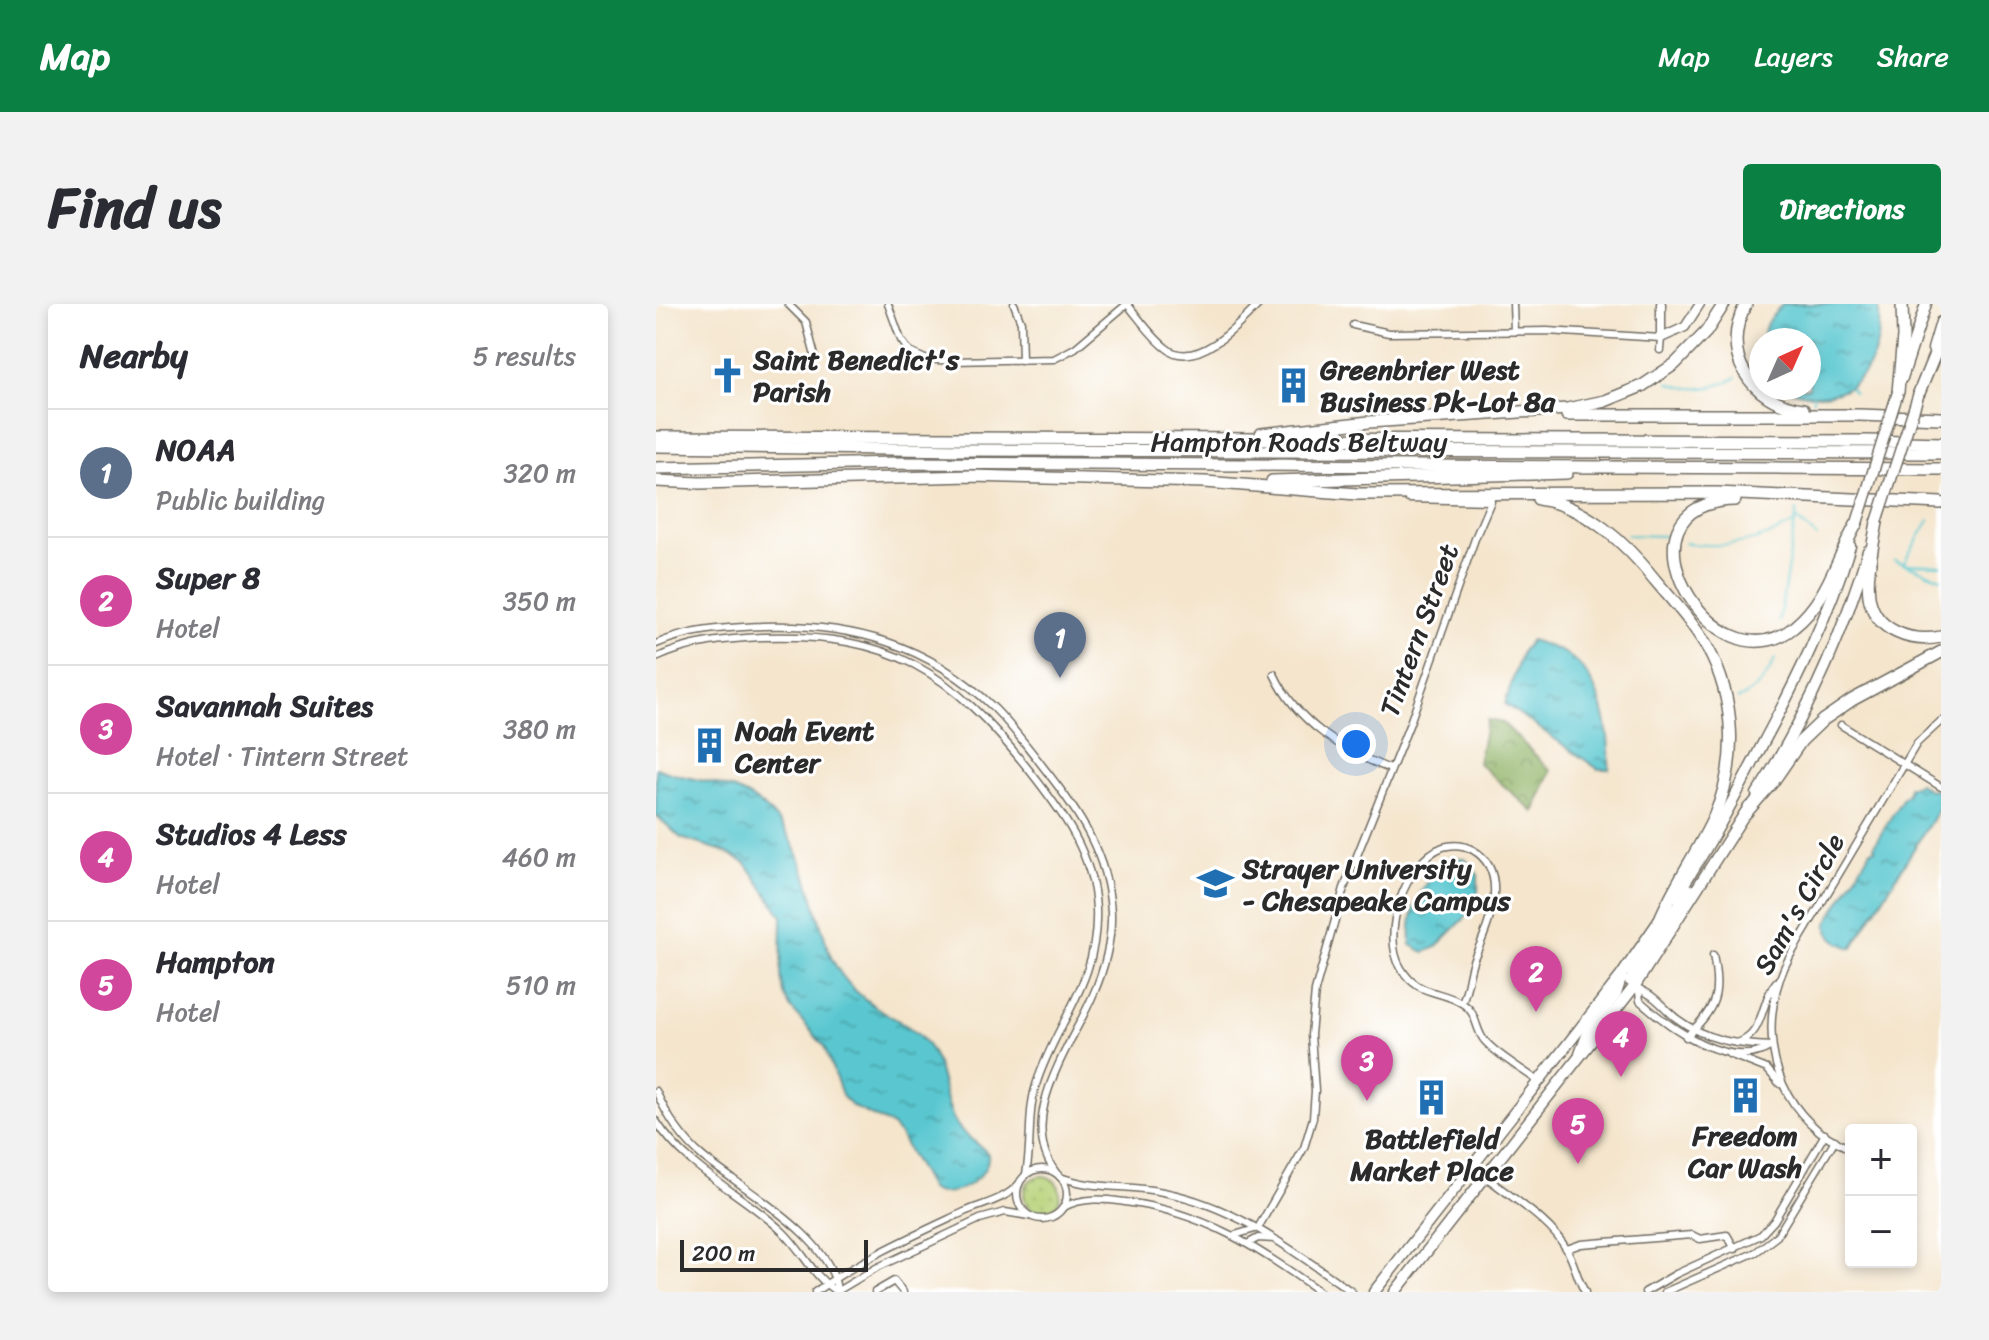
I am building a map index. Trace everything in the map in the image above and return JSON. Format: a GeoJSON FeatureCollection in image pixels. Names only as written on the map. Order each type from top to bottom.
{"type":"FeatureCollection","features":[{"type":"Feature","properties":{"kind":"highway"},"geometry":{"type":"LineString","coordinates":[[1207,440],[1369,422],[1581,407],[1631,392],[1664,373],[1706,332],[1724,304]]}},
{"type":"Feature","properties":{"kind":"highway"},"geometry":{"type":"LineString","coordinates":[[1746,304],[1737,327],[1736,343],[1744,371],[1756,389],[1772,401],[1790,407],[1859,415]]}},
{"type":"Feature","properties":{"kind":"highway"},"geometry":{"type":"LineString","coordinates":[[1898,392],[1903,337],[1902,304]]}},
{"type":"Feature","properties":{"kind":"highway"},"geometry":{"type":"LineString","coordinates":[[1919,393],[1941,339]]}},
{"type":"Feature","properties":{"kind":"highway"},"geometry":{"type":"LineString","coordinates":[[1479,415],[1859,415],[1941,418]]}},
{"type":"Feature","properties":{"kind":"highway","name":"Hampton Roads Beltway"},"geometry":{"type":"LineString","coordinates":[[656,434],[727,431],[803,439],[1941,443]]}},
{"type":"Feature","properties":{"kind":"highway"},"geometry":{"type":"LineString","coordinates":[[656,446],[1941,453]]}},
{"type":"Feature","properties":{"kind":"highway"},"geometry":{"type":"LineString","coordinates":[[656,461],[1245,460],[1941,466]]}},
{"type":"Feature","properties":{"kind":"highway","name":"Hampton Roads Beltway"},"geometry":{"type":"LineString","coordinates":[[656,468],[899,463],[1727,468],[1941,466]]}},
{"type":"Feature","properties":{"kind":"highway"},"geometry":{"type":"LineString","coordinates":[[656,481],[700,483],[971,476],[1205,482],[1727,468]]}},
{"type":"Feature","properties":{"kind":"highway"},"geometry":{"type":"LineString","coordinates":[[1205,482],[1357,494],[1545,499],[1590,520],[1640,561],[1694,628],[1717,669],[1730,725],[1725,781],[1713,819],[1670,895],[1660,919]]}},
{"type":"Feature","properties":{"kind":"highway"},"geometry":{"type":"LineString","coordinates":[[1494,498],[1717,493],[1937,503]]}},
{"type":"Feature","properties":{"kind":"highway"},"geometry":{"type":"LineString","coordinates":[[1783,496],[1723,500],[1703,506],[1685,520],[1675,538],[1673,561],[1679,579],[1709,620],[1738,639],[1753,642],[1770,640],[1797,625],[1821,597],[1841,549],[1857,523]]}},
{"type":"Feature","properties":{"kind":"highway"},"geometry":{"type":"LineString","coordinates":[[1877,522],[1868,584],[1869,601],[1877,616],[1889,629],[1903,636],[1916,639],[1941,637]]}},
{"type":"Feature","properties":{"kind":"highway"},"geometry":{"type":"LineString","coordinates":[[1745,814],[1772,783],[1801,741],[1823,720],[1852,700],[1941,652]]}},
{"type":"Feature","properties":{"kind":"main road"},"geometry":{"type":"LineString","coordinates":[[1374,1292],[1621,976],[1711,840],[1799,676],[1832,599],[1926,304]]}},
{"type":"Feature","properties":{"kind":"main road"},"geometry":{"type":"LineString","coordinates":[[1395,1292],[1637,989],[1772,771],[1812,698],[1845,620],[1941,322]]}},
{"type":"Feature","properties":{"kind":"main road"},"geometry":{"type":"LineString","coordinates":[[1637,989],[1632,983],[1634,971],[1703,866],[1711,840]]}},
{"type":"Feature","properties":{"kind":"main road"},"geometry":{"type":"LineString","coordinates":[[1578,1062],[1589,1030],[1616,994],[1621,976]]}},
{"type":"Feature","properties":{"kind":"main road"},"geometry":{"type":"LineString","coordinates":[[1404,1292],[1413,1270]]}},
{"type":"Feature","properties":{"kind":"street"},"geometry":{"type":"LineString","coordinates":[[788,304],[806,322],[815,356]]}},
{"type":"Feature","properties":{"kind":"street"},"geometry":{"type":"LineString","coordinates":[[888,304],[904,344],[922,359],[1022,360],[1054,359],[1070,352],[1127,304],[1166,349],[1188,355],[1205,351],[1259,304]]}},
{"type":"Feature","properties":{"kind":"street"},"geometry":{"type":"LineString","coordinates":[[1014,304],[1021,322],[1022,360]]}},
{"type":"Feature","properties":{"kind":"street"},"geometry":{"type":"LineString","coordinates":[[1513,304],[1514,331]]}},
{"type":"Feature","properties":{"kind":"street"},"geometry":{"type":"LineString","coordinates":[[1660,350],[1661,304]]}},
{"type":"Feature","properties":{"kind":"street"},"geometry":{"type":"LineString","coordinates":[[1353,325],[1389,333],[1547,331],[1661,338],[1685,327],[1700,304]]}},
{"type":"Feature","properties":{"kind":"street"},"geometry":{"type":"LineString","coordinates":[[1380,498],[1494,498]]}},
{"type":"Feature","properties":{"kind":"street","name":"Tintern Street"},"geometry":{"type":"LineString","coordinates":[[1258,1228],[1310,1133],[1315,1091],[1311,1035],[1315,991],[1344,888],[1410,723],[1471,548],[1494,498]]}},
{"type":"Feature","properties":{"kind":"street"},"geometry":{"type":"LineString","coordinates":[[656,644],[707,628],[799,624],[888,640],[943,667],[992,705],[1062,791],[1085,823],[1099,853],[1111,916],[1107,950],[1098,981],[1047,1094],[1043,1121],[1044,1151],[1067,1191],[1064,1207]]}},
{"type":"Feature","properties":{"kind":"street"},"geometry":{"type":"LineString","coordinates":[[656,658],[705,641],[802,636],[862,644],[887,652],[938,678],[980,712],[1063,814],[1081,846],[1090,874],[1096,910],[1089,967],[1080,993],[1037,1083],[1031,1107],[1026,1174],[1007,1195],[903,1241],[815,1292]]}},
{"type":"Feature","properties":{"kind":"street"},"geometry":{"type":"LineString","coordinates":[[1274,674],[1294,706],[1321,733],[1357,756],[1390,769]]}},
{"type":"Feature","properties":{"kind":"street","name":"Sam's Circle"},"geometry":{"type":"LineString","coordinates":[[1845,1146],[1809,1121],[1789,1095],[1779,1074],[1772,1046],[1772,1004],[1790,956],[1904,765],[1926,733],[1941,721]]}},
{"type":"Feature","properties":{"kind":"street"},"geometry":{"type":"LineString","coordinates":[[1841,725],[1941,787]]}},
{"type":"Feature","properties":{"kind":"street"},"geometry":{"type":"LineString","coordinates":[[1462,1002],[1470,970],[1487,929],[1494,890],[1490,869],[1477,852],[1452,845],[1436,851],[1410,879],[1398,905],[1393,936],[1397,959],[1409,978],[1427,992],[1462,1002],[1473,1015],[1485,1040],[1538,1081]]}},
{"type":"Feature","properties":{"kind":"street"},"geometry":{"type":"LineString","coordinates":[[1686,1037],[1703,1022],[1714,1001],[1716,972],[1713,955]]}},
{"type":"Feature","properties":{"kind":"street"},"geometry":{"type":"LineString","coordinates":[[1621,976],[1694,1029],[1734,1044],[1772,1046]]}},
{"type":"Feature","properties":{"kind":"street"},"geometry":{"type":"LineString","coordinates":[[1734,1044],[1746,1040],[1756,1031],[1768,992],[1779,979]]}},
{"type":"Feature","properties":{"kind":"street"},"geometry":{"type":"LineString","coordinates":[[1637,989],[1640,1001],[1686,1037],[1767,1069],[1789,1095]]}},
{"type":"Feature","properties":{"kind":"street"},"geometry":{"type":"LineString","coordinates":[[1718,1050],[1762,1052],[1772,1046]]}},
{"type":"Feature","properties":{"kind":"street"},"geometry":{"type":"LineString","coordinates":[[656,1091],[673,1122],[700,1155],[790,1221],[808,1239],[837,1277],[837,1292]]}},
{"type":"Feature","properties":{"kind":"street"},"geometry":{"type":"LineString","coordinates":[[656,1121],[672,1144],[698,1169],[783,1232],[825,1285],[837,1292]]}},
{"type":"Feature","properties":{"kind":"street"},"geometry":{"type":"LineString","coordinates":[[1645,1292],[1676,1274],[1761,1235],[1774,1221],[1825,1134]]}},
{"type":"Feature","properties":{"kind":"street"},"geometry":{"type":"LineString","coordinates":[[1665,1292],[1756,1252],[1777,1236],[1835,1140]]}},
{"type":"Feature","properties":{"kind":"street"},"geometry":{"type":"LineString","coordinates":[[1026,1174],[1045,1169],[1083,1185],[1143,1188],[1219,1208],[1278,1240],[1352,1292]]}},
{"type":"Feature","properties":{"kind":"street"},"geometry":{"type":"LineString","coordinates":[[1486,1177],[1549,1228],[1567,1249],[1585,1292]]}},
{"type":"Feature","properties":{"kind":"street"},"geometry":{"type":"LineString","coordinates":[[1019,1184],[1018,1202],[1029,1216]]}},
{"type":"Feature","properties":{"kind":"street"},"geometry":{"type":"LineString","coordinates":[[837,1292],[876,1268],[980,1219],[1005,1212],[1047,1219],[1081,1200],[1096,1199],[1143,1204],[1187,1215],[1249,1243],[1320,1292]]}},
{"type":"Feature","properties":{"kind":"street"},"geometry":{"type":"LineString","coordinates":[[1235,1235],[1258,1228]]}},
{"type":"Feature","properties":{"kind":"street"},"geometry":{"type":"LineString","coordinates":[[1567,1249],[1581,1244],[1692,1235],[1700,1239],[1727,1235],[1735,1249]]}},
{"type":"Feature","properties":{"kind":"street"},"geometry":{"type":"LineString","coordinates":[[1249,1243],[1262,1238],[1278,1240]]}},
{"type":"Feature","properties":{"kind":"street"},"geometry":{"type":"LineString","coordinates":[[875,1292],[896,1281],[903,1292]]}},
{"type":"Feature","properties":{"kind":"green space"},"geometry":{"type":"Polygon","coordinates":[[[1487,720],[1503,723],[1551,771],[1534,812],[1478,763],[1487,720]]]}},
{"type":"Feature","properties":{"kind":"green space"},"geometry":{"type":"Polygon","coordinates":[[[1042,1176],[1055,1181],[1060,1194],[1055,1207],[1042,1212],[1029,1207],[1024,1194],[1029,1181],[1042,1176]]]}},
{"type":"Feature","properties":{"kind":"water"},"geometry":{"type":"Polygon","coordinates":[[[1782,304],[1878,304],[1879,326],[1870,364],[1846,389],[1829,394],[1821,394],[1821,328],[1765,328],[1782,304]]]}},
{"type":"Feature","properties":{"kind":"water"},"geometry":{"type":"Polygon","coordinates":[[[1531,640],[1566,654],[1588,676],[1606,722],[1609,769],[1598,769],[1505,704],[1522,651],[1531,640]]]}},
{"type":"Feature","properties":{"kind":"water"},"geometry":{"type":"Polygon","coordinates":[[[656,768],[737,791],[750,797],[777,819],[802,865],[828,950],[837,968],[865,999],[923,1040],[939,1069],[954,1120],[988,1154],[983,1172],[967,1186],[948,1193],[930,1189],[900,1135],[891,1125],[852,1106],[843,1097],[824,1046],[790,1007],[784,994],[781,976],[782,916],[746,863],[723,851],[681,838],[656,815],[656,768]]]}},
{"type":"Feature","properties":{"kind":"water"},"geometry":{"type":"Polygon","coordinates":[[[1919,783],[1938,792],[1941,805],[1852,948],[1843,945],[1832,936],[1827,923],[1871,850],[1875,849],[1874,845],[1904,796],[1907,796],[1909,787],[1919,783]]]}},
{"type":"Feature","properties":{"kind":"water"},"geometry":{"type":"Polygon","coordinates":[[[1451,857],[1465,859],[1478,875],[1478,905],[1435,948],[1424,952],[1411,945],[1415,906],[1425,886],[1451,857]]]}},
{"type":"Feature","properties":{"kind":"waterway"},"geometry":{"type":"LineString","coordinates":[[1669,383],[1703,388],[1736,378]]}},
{"type":"Feature","properties":{"kind":"waterway"},"geometry":{"type":"LineString","coordinates":[[1849,388],[1854,393]]}},
{"type":"Feature","properties":{"kind":"waterway"},"geometry":{"type":"LineString","coordinates":[[1779,621],[1797,510]]}},
{"type":"Feature","properties":{"kind":"waterway"},"geometry":{"type":"LineString","coordinates":[[1796,519],[1817,537]]}},
{"type":"Feature","properties":{"kind":"waterway"},"geometry":{"type":"LineString","coordinates":[[1903,564],[1929,520]]}},
{"type":"Feature","properties":{"kind":"waterway"},"geometry":{"type":"LineString","coordinates":[[1684,543],[1741,543],[1795,523]]}},
{"type":"Feature","properties":{"kind":"waterway"},"geometry":{"type":"LineString","coordinates":[[1627,535],[1665,536]]}},
{"type":"Feature","properties":{"kind":"waterway"},"geometry":{"type":"LineString","coordinates":[[1894,560],[1941,578]]}},
{"type":"Feature","properties":{"kind":"waterway"},"geometry":{"type":"LineString","coordinates":[[1906,564],[1941,565]]}},
{"type":"Feature","properties":{"kind":"waterway"},"geometry":{"type":"LineString","coordinates":[[1738,699],[1761,683],[1775,659]]}},
{"type":"Feature","properties":{"kind":"place","name":"Saint Benedict's Parish"},"geometry":{"type":"Point","coordinates":[727,375]}},
{"type":"Feature","properties":{"kind":"place","name":"Greenbrier West Business Pk-Lot 8a"},"geometry":{"type":"Point","coordinates":[1294,385]}},
{"type":"Feature","properties":{"kind":"place","name":"NOAA"},"geometry":{"type":"Point","coordinates":[1060,678]}},
{"type":"Feature","properties":{"kind":"place","name":"Noah Event Center"},"geometry":{"type":"Point","coordinates":[709,746]}},
{"type":"Feature","properties":{"kind":"place","name":"Strayer University - Chesapeake Campus"},"geometry":{"type":"Point","coordinates":[1216,884]}},
{"type":"Feature","properties":{"kind":"place","name":"Super 8"},"geometry":{"type":"Point","coordinates":[1536,1012]}},
{"type":"Feature","properties":{"kind":"place","name":"Studios 4 Less"},"geometry":{"type":"Point","coordinates":[1621,1077]}},
{"type":"Feature","properties":{"kind":"place","name":"Freedom Car Wash"},"geometry":{"type":"Point","coordinates":[1745,1095]}},
{"type":"Feature","properties":{"kind":"place","name":"Battlefield Market Place"},"geometry":{"type":"Point","coordinates":[1432,1098]}},
{"type":"Feature","properties":{"kind":"place","name":"Savannah Suites"},"geometry":{"type":"Point","coordinates":[1367,1101]}},
{"type":"Feature","properties":{"kind":"place","name":"Hampton"},"geometry":{"type":"Point","coordinates":[1578,1164]}}]}
